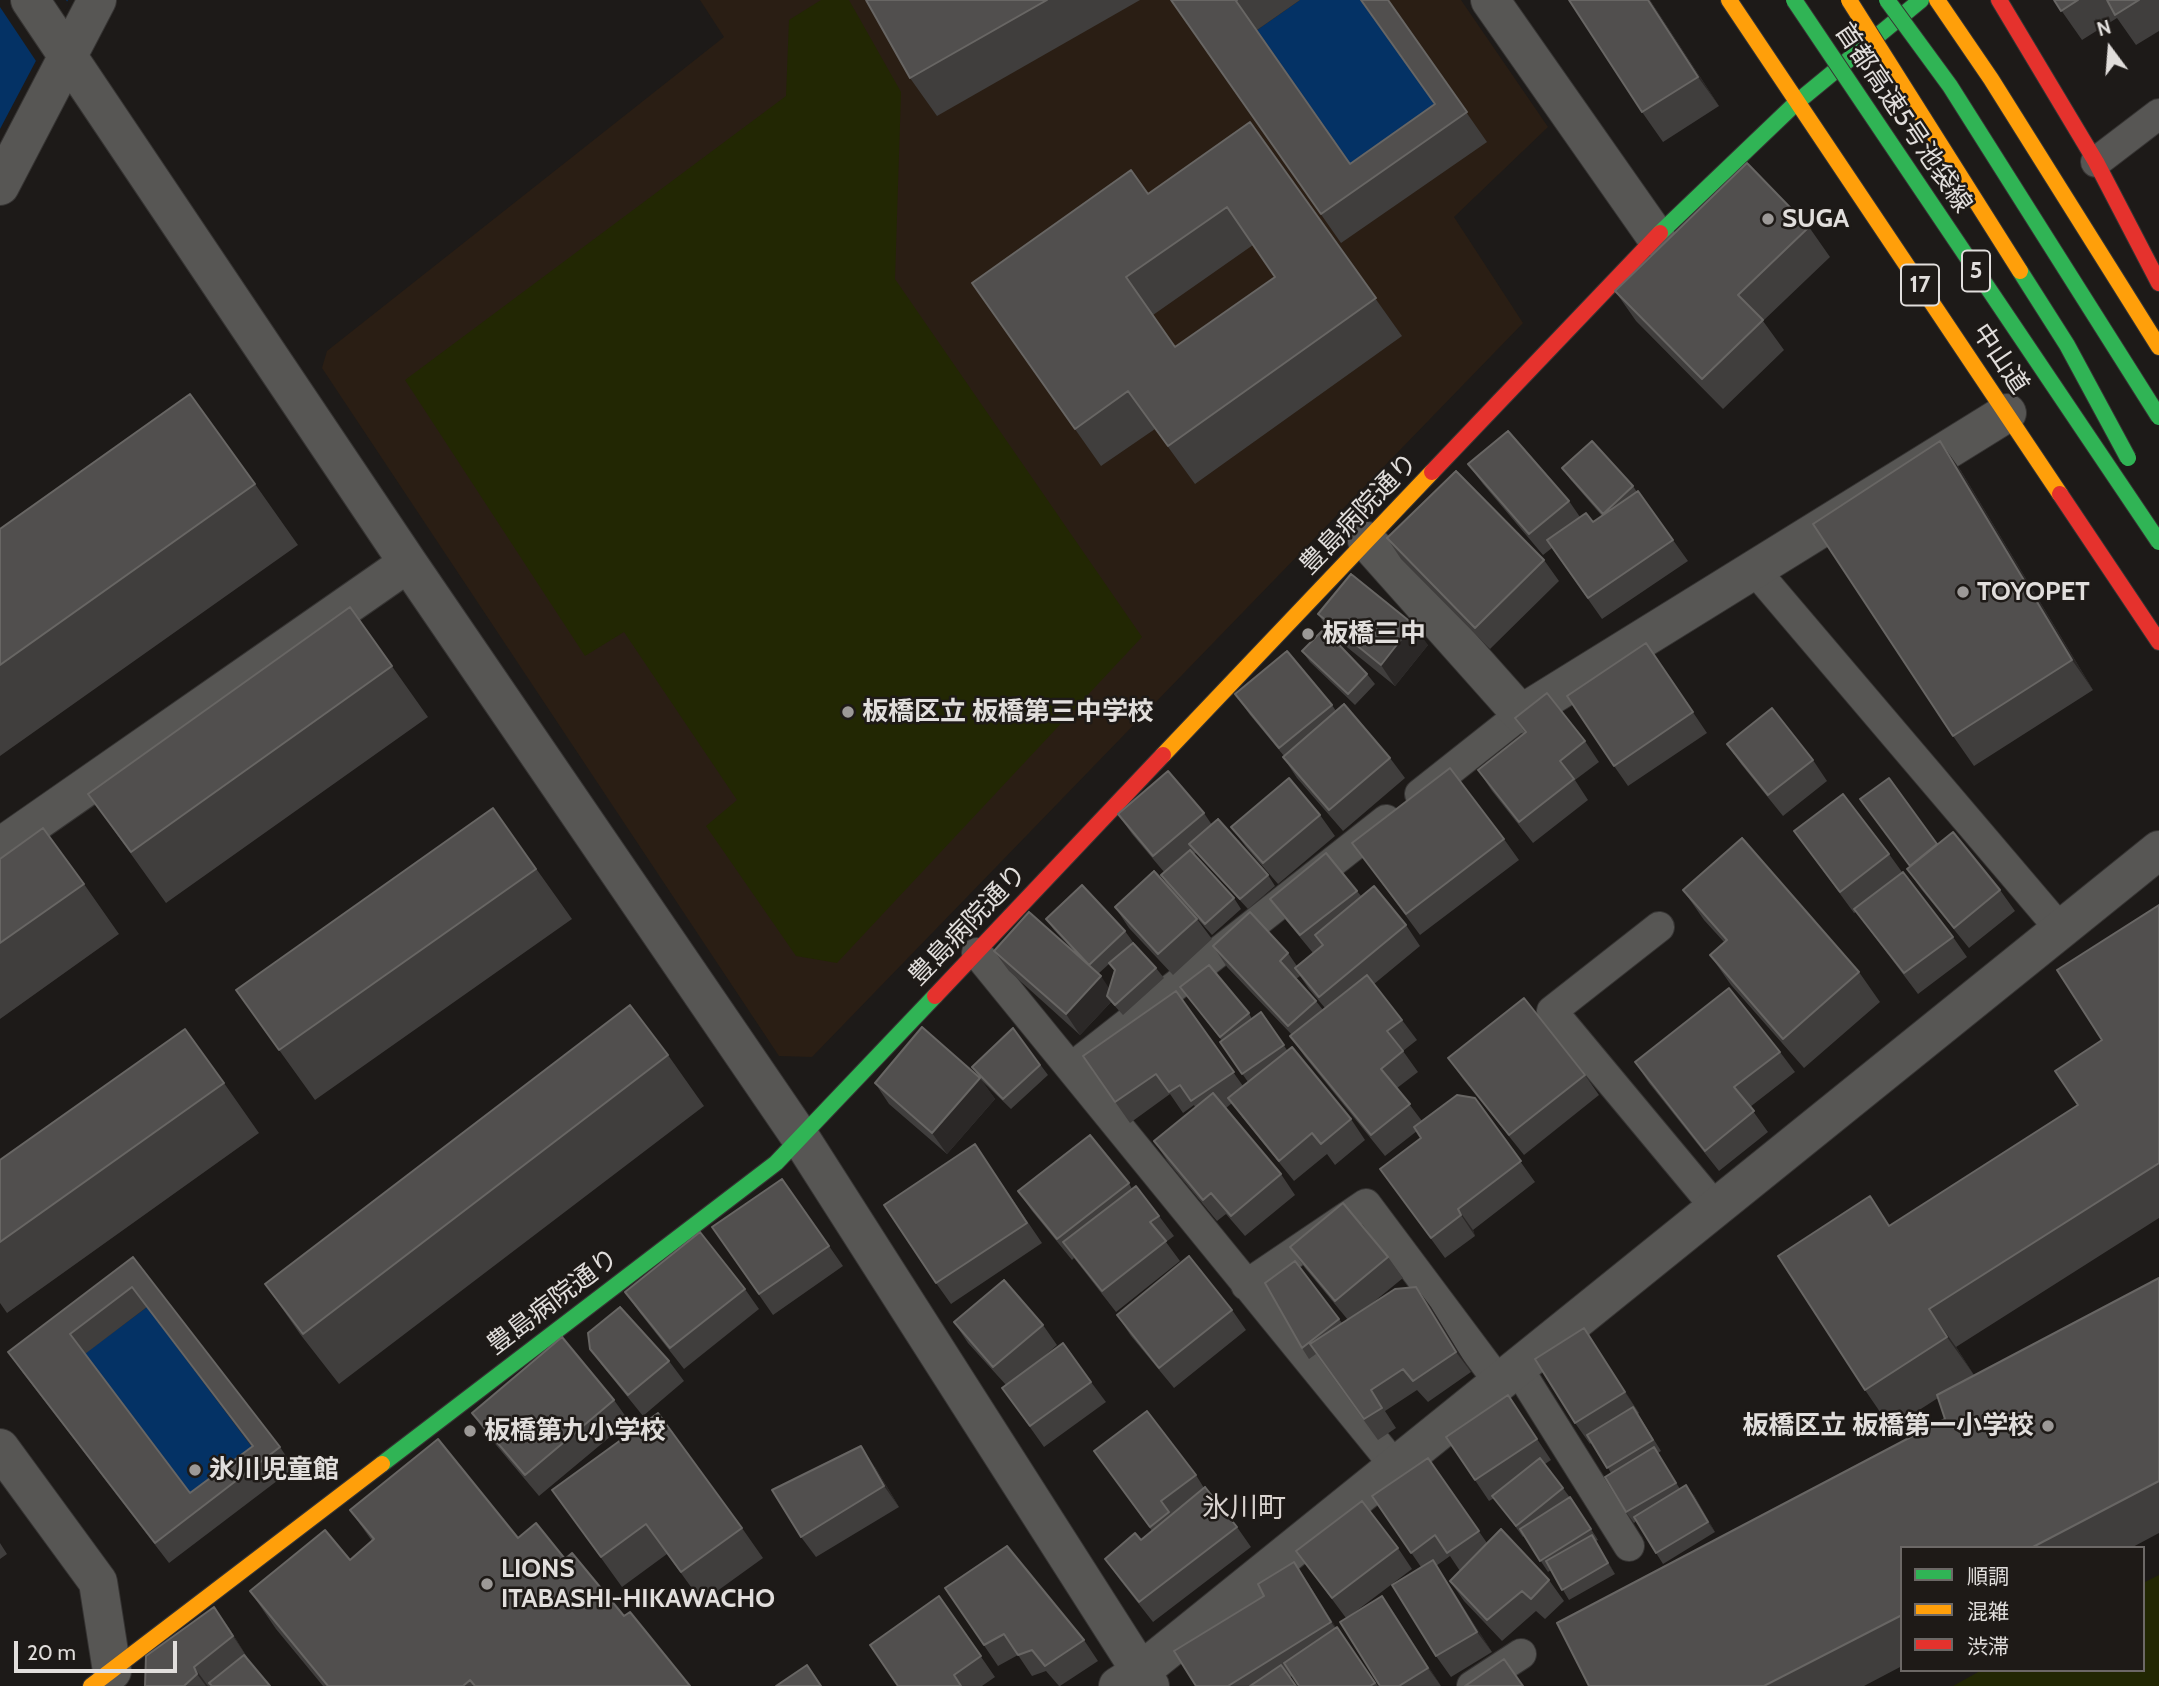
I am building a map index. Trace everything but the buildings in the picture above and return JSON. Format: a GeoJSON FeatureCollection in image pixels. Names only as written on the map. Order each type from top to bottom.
{"type":"FeatureCollection","features":[{"type":"Feature","properties":{"kind":"main road","name":"中山道"},"geometry":{"type":"LineString","coordinates":[[1729,0],[2159,642]]}},
{"type":"Feature","properties":{"kind":"main road","name":"首都高速5号池袋線"},"geometry":{"type":"LineString","coordinates":[[1794,0],[2159,542]]}},
{"type":"Feature","properties":{"kind":"main road"},"geometry":{"type":"LineString","coordinates":[[1849,0],[2067,345],[2139,478]]}},
{"type":"Feature","properties":{"kind":"main road"},"geometry":{"type":"LineString","coordinates":[[1887,0],[1950,86],[2159,417]]}},
{"type":"Feature","properties":{"kind":"main road","name":"豊島病院通り"},"geometry":{"type":"LineString","coordinates":[[106,1681],[776,1163],[1656,237],[1796,103],[1921,0]]}},
{"type":"Feature","properties":{"kind":"main road"},"geometry":{"type":"LineString","coordinates":[[1937,0],[1991,79],[2159,347]]}},
{"type":"Feature","properties":{"kind":"main road"},"geometry":{"type":"LineString","coordinates":[[1999,0],[2096,162],[2159,283]]}},
{"type":"Feature","properties":{"kind":"street"},"geometry":{"type":"LineString","coordinates":[[30,0],[408,564],[800,1137],[1136,1681],[1395,1466],[2159,850]]}},
{"type":"Feature","properties":{"kind":"street"},"geometry":{"type":"LineString","coordinates":[[0,186],[64,48],[97,0]]}},
{"type":"Feature","properties":{"kind":"street"},"geometry":{"type":"LineString","coordinates":[[1490,0],[1656,237]]}},
{"type":"Feature","properties":{"kind":"street"},"geometry":{"type":"LineString","coordinates":[[1367,541],[1521,714],[2007,413]]}},
{"type":"Feature","properties":{"kind":"street"},"geometry":{"type":"LineString","coordinates":[[0,847],[408,564]]}},
{"type":"Feature","properties":{"kind":"street"},"geometry":{"type":"LineString","coordinates":[[0,1448],[98,1582],[106,1681]]}},
{"type":"Feature","properties":{"kind":"lane"},"geometry":{"type":"LineString","coordinates":[[2096,162],[2159,114]]}},
{"type":"Feature","properties":{"kind":"lane"},"geometry":{"type":"LineString","coordinates":[[1753,568],[2061,930]]}},
{"type":"Feature","properties":{"kind":"lane"},"geometry":{"type":"LineString","coordinates":[[1069,1069],[1521,714]]}},
{"type":"Feature","properties":{"kind":"lane"},"geometry":{"type":"LineString","coordinates":[[1658,927],[1552,1011],[1716,1208]]}},
{"type":"Feature","properties":{"kind":"lane"},"geometry":{"type":"LineString","coordinates":[[977,953],[1395,1466]]}},
{"type":"Feature","properties":{"kind":"lane"},"geometry":{"type":"LineString","coordinates":[[1246,1284],[1366,1204],[1508,1375],[1629,1546]]}},
{"type":"Feature","properties":{"kind":"lane"},"geometry":{"type":"LineString","coordinates":[[1472,1686],[1521,1654]]}},
{"type":"Feature","properties":{"kind":"shaded area","name":"板橋区立 板橋第三中学校"},"geometry":{"type":"Polygon","coordinates":[[[700,0],[1461,0],[1548,127],[1454,217],[1523,323],[812,1057],[779,1056],[322,368],[327,351],[724,37],[700,0]]]}},
{"type":"Feature","properties":{"kind":"green space"},"geometry":{"type":"Polygon","coordinates":[[[821,0],[849,0],[901,92],[895,279],[1142,637],[837,963],[796,956],[706,826],[737,800],[624,632],[585,656],[405,380],[786,96],[789,20],[821,0]]]}},
{"type":"Feature","properties":{"kind":"green space"},"geometry":{"type":"Polygon","coordinates":[[[2159,1575],[2159,1686],[1953,1686],[1978,1672],[2145,1672],[2145,1582],[2159,1575]]]}},
{"type":"Feature","properties":{"kind":"water"},"geometry":{"type":"Polygon","coordinates":[[[0,0],[68,0],[0,129],[0,0]]]}},
{"type":"Feature","properties":{"kind":"water"},"geometry":{"type":"Polygon","coordinates":[[[1300,0],[1361,0],[1456,134],[1371,194],[1257,30],[1300,0]]]}},
{"type":"Feature","properties":{"kind":"water"},"geometry":{"type":"Polygon","coordinates":[[[147,1307],[267,1467],[205,1514],[84,1354],[147,1307]]]}},
{"type":"Feature","properties":{"kind":"pier"},"geometry":{"type":"Polygon","coordinates":[[[0,0],[66,0],[69,4],[38,64],[0,7],[0,0]]]}},
{"type":"Feature","properties":{"kind":"traffic: fast"},"geometry":{"type":"LineString","coordinates":[[1794,0],[2159,542]]}},
{"type":"Feature","properties":{"kind":"traffic: fast"},"geometry":{"type":"LineString","coordinates":[[1887,0],[1950,86],[2159,417]]}},
{"type":"Feature","properties":{"kind":"traffic: fast"},"geometry":{"type":"LineString","coordinates":[[1660,233],[1796,103],[1921,0]]}},
{"type":"Feature","properties":{"kind":"traffic: fast"},"geometry":{"type":"LineString","coordinates":[[2020,271],[2067,345],[2128,458]]}},
{"type":"Feature","properties":{"kind":"traffic: fast"},"geometry":{"type":"LineString","coordinates":[[382,1464],[776,1163],[935,996]]}},
{"type":"Feature","properties":{"kind":"traffic: slow"},"geometry":{"type":"LineString","coordinates":[[1729,0],[2060,494]]}},
{"type":"Feature","properties":{"kind":"traffic: slow"},"geometry":{"type":"LineString","coordinates":[[1849,0],[2020,271]]}},
{"type":"Feature","properties":{"kind":"traffic: slow"},"geometry":{"type":"LineString","coordinates":[[1937,0],[1991,79],[2159,347]]}},
{"type":"Feature","properties":{"kind":"traffic: slow"},"geometry":{"type":"LineString","coordinates":[[1163,755],[1432,472]]}},
{"type":"Feature","properties":{"kind":"traffic: slow"},"geometry":{"type":"LineString","coordinates":[[91,1686],[382,1464]]}},
{"type":"Feature","properties":{"kind":"traffic: jam"},"geometry":{"type":"LineString","coordinates":[[1999,0],[2096,162],[2159,283]]}},
{"type":"Feature","properties":{"kind":"traffic: jam"},"geometry":{"type":"LineString","coordinates":[[1432,472],[1660,233]]}},
{"type":"Feature","properties":{"kind":"traffic: jam"},"geometry":{"type":"LineString","coordinates":[[2060,494],[2159,642]]}},
{"type":"Feature","properties":{"kind":"traffic: jam"},"geometry":{"type":"LineString","coordinates":[[935,996],[1163,755]]}},
{"type":"Feature","properties":{"kind":"place","name":"SUGA"},"geometry":{"type":"Point","coordinates":[1768,219]}},
{"type":"Feature","properties":{"kind":"place","name":"TOYOPET"},"geometry":{"type":"Point","coordinates":[1963,592]}},
{"type":"Feature","properties":{"kind":"place","name":"板橋三中"},"geometry":{"type":"Point","coordinates":[1308,634]}},
{"type":"Feature","properties":{"kind":"place","name":"板橋区立 板橋第三中学校"},"geometry":{"type":"Point","coordinates":[848,712]}},
{"type":"Feature","properties":{"kind":"place","name":"板橋区立 板橋第一小学校"},"geometry":{"type":"Point","coordinates":[2048,1426]}},
{"type":"Feature","properties":{"kind":"place","name":"板橋第九小学校"},"geometry":{"type":"Point","coordinates":[470,1431]}},
{"type":"Feature","properties":{"kind":"place","name":"氷川児童館"},"geometry":{"type":"Point","coordinates":[195,1470]}},
{"type":"Feature","properties":{"kind":"place","name":"LIONS ITABASHI-HIKAWACHO"},"geometry":{"type":"Point","coordinates":[487,1584]}},
{"type":"Feature","properties":{"kind":"district","name":"氷川町"},"geometry":{"type":"Point","coordinates":[1244,1509]}}]}
